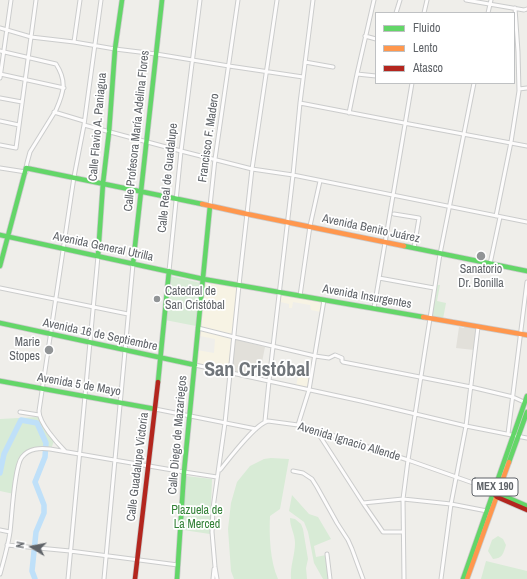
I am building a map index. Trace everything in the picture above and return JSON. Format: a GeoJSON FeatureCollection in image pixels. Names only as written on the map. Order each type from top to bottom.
{"type":"FeatureCollection","features":[{"type":"Feature","properties":{"kind":"street"},"geometry":{"type":"LineString","coordinates":[[11,0],[7,30],[2,51],[0,76],[64,88]]}},
{"type":"Feature","properties":{"kind":"street"},"geometry":{"type":"LineString","coordinates":[[0,145],[16,148],[36,0]]}},
{"type":"Feature","properties":{"kind":"street"},"geometry":{"type":"LineString","coordinates":[[74,42],[80,0]]}},
{"type":"Feature","properties":{"kind":"street"},"geometry":{"type":"LineString","coordinates":[[66,452],[57,443],[39,415],[39,411],[74,177],[84,123],[101,0]]}},
{"type":"Feature","properties":{"kind":"street","name":"Calle Flavio A. Paniagua"},"geometry":{"type":"LineString","coordinates":[[98,256],[102,183],[109,132],[115,49],[122,0]]}},
{"type":"Feature","properties":{"kind":"street","name":"Calle Profesora María Adelina Flores"},"geometry":{"type":"LineString","coordinates":[[133,264],[162,0]]}},
{"type":"Feature","properties":{"kind":"street","name":"Calle Real de Guadalupe"},"geometry":{"type":"LineString","coordinates":[[160,358],[181,152],[200,0]]}},
{"type":"Feature","properties":{"kind":"street","name":"Francisco F. Madero"},"geometry":{"type":"LineString","coordinates":[[198,328],[215,159],[238,0]]}},
{"type":"Feature","properties":{"kind":"street"},"geometry":{"type":"LineString","coordinates":[[217,579],[212,532],[213,508],[225,423],[252,169],[277,0]]}},
{"type":"Feature","properties":{"kind":"street"},"geometry":{"type":"LineString","coordinates":[[218,471],[238,447],[265,421],[300,103],[313,0]]}},
{"type":"Feature","properties":{"kind":"street"},"geometry":{"type":"LineString","coordinates":[[349,113],[374,0]]}},
{"type":"Feature","properties":{"kind":"street"},"geometry":{"type":"LineString","coordinates":[[396,12],[400,0]]}},
{"type":"Feature","properties":{"kind":"street"},"geometry":{"type":"LineString","coordinates":[[424,12],[427,0]]}},
{"type":"Feature","properties":{"kind":"street"},"geometry":{"type":"LineString","coordinates":[[466,0],[526,10]]}},
{"type":"Feature","properties":{"kind":"street"},"geometry":{"type":"LineString","coordinates":[[488,12],[491,0]]}},
{"type":"Feature","properties":{"kind":"street"},"geometry":{"type":"LineString","coordinates":[[496,216],[511,142],[519,89],[515,8]]}},
{"type":"Feature","properties":{"kind":"street"},"geometry":{"type":"LineString","coordinates":[[0,28],[31,37],[192,59],[303,77]]}},
{"type":"Feature","properties":{"kind":"street"},"geometry":{"type":"LineString","coordinates":[[366,36],[375,38]]}},
{"type":"Feature","properties":{"kind":"street"},"geometry":{"type":"LineString","coordinates":[[0,266],[30,152],[59,103],[64,88],[56,64],[2,51]]}},
{"type":"Feature","properties":{"kind":"street"},"geometry":{"type":"LineString","coordinates":[[305,62],[334,67]]}},
{"type":"Feature","properties":{"kind":"street"},"geometry":{"type":"LineString","coordinates":[[357,74],[375,76]]}},
{"type":"Feature","properties":{"kind":"street"},"geometry":{"type":"LineString","coordinates":[[374,308],[404,123],[412,84]]}},
{"type":"Feature","properties":{"kind":"street"},"geometry":{"type":"LineString","coordinates":[[404,579],[403,499],[408,460],[434,288],[474,84]]}},
{"type":"Feature","properties":{"kind":"street"},"geometry":{"type":"LineString","coordinates":[[519,89],[527,88]]}},
{"type":"Feature","properties":{"kind":"street"},"geometry":{"type":"LineString","coordinates":[[0,98],[22,102]]}},
{"type":"Feature","properties":{"kind":"street"},"geometry":{"type":"LineString","coordinates":[[300,103],[527,146]]}},
{"type":"Feature","properties":{"kind":"street"},"geometry":{"type":"LineString","coordinates":[[54,112],[109,132],[181,152],[252,169],[293,175],[527,222]]}},
{"type":"Feature","properties":{"kind":"street"},"geometry":{"type":"LineString","coordinates":[[0,121],[19,125]]}},
{"type":"Feature","properties":{"kind":"street"},"geometry":{"type":"LineString","coordinates":[[0,168],[26,170]]}},
{"type":"Feature","properties":{"kind":"street","name":"Avenida Benito Juárez"},"geometry":{"type":"LineString","coordinates":[[26,170],[74,177],[527,271]]}},
{"type":"Feature","properties":{"kind":"street"},"geometry":{"type":"LineString","coordinates":[[300,296],[310,226],[320,181]]}},
{"type":"Feature","properties":{"kind":"street"},"geometry":{"type":"LineString","coordinates":[[394,214],[419,218],[414,248]]}},
{"type":"Feature","properties":{"kind":"street"},"geometry":{"type":"LineString","coordinates":[[490,264],[500,217]]}},
{"type":"Feature","properties":{"kind":"street","name":"Avenida General Utrilla"},"geometry":{"type":"LineString","coordinates":[[0,235],[203,279]]}},
{"type":"Feature","properties":{"kind":"street"},"geometry":{"type":"LineString","coordinates":[[68,579],[98,256]]}},
{"type":"Feature","properties":{"kind":"street"},"geometry":{"type":"LineString","coordinates":[[104,579],[133,264]]}},
{"type":"Feature","properties":{"kind":"street"},"geometry":{"type":"LineString","coordinates":[[379,278],[434,288]]}},
{"type":"Feature","properties":{"kind":"street","name":"Avenida Insurgentes"},"geometry":{"type":"LineString","coordinates":[[203,279],[527,335]]}},
{"type":"Feature","properties":{"kind":"street"},"geometry":{"type":"LineString","coordinates":[[510,435],[520,334],[527,282]]}},
{"type":"Feature","properties":{"kind":"street"},"geometry":{"type":"LineString","coordinates":[[0,288],[128,314]]}},
{"type":"Feature","properties":{"kind":"street"},"geometry":{"type":"LineString","coordinates":[[298,424],[309,390],[324,300]]}},
{"type":"Feature","properties":{"kind":"street","name":"Avenida 16 de Septiembre"},"geometry":{"type":"LineString","coordinates":[[0,323],[195,365]]}},
{"type":"Feature","properties":{"kind":"street"},"geometry":{"type":"LineString","coordinates":[[441,579],[451,504],[466,426],[478,327]]}},
{"type":"Feature","properties":{"kind":"street"},"geometry":{"type":"LineString","coordinates":[[198,328],[315,356],[329,358],[335,355],[342,358],[343,362],[471,388],[524,402]]}},
{"type":"Feature","properties":{"kind":"street","name":"Calle Diego de Mazariegos"},"geometry":{"type":"LineString","coordinates":[[178,579],[184,472],[198,328]]}},
{"type":"Feature","properties":{"kind":"street","name":"Calle Guadalupe Victoria"},"geometry":{"type":"LineString","coordinates":[[135,579],[149,466],[160,358]]}},
{"type":"Feature","properties":{"kind":"street"},"geometry":{"type":"LineString","coordinates":[[195,365],[466,426],[527,438]]}},
{"type":"Feature","properties":{"kind":"street","name":"Avenida 5 de Mayo"},"geometry":{"type":"LineString","coordinates":[[0,381],[155,409]]}},
{"type":"Feature","properties":{"kind":"street","name":"MEX 190"},"geometry":{"type":"LineString","coordinates":[[496,494],[510,435],[527,396]]}},
{"type":"Feature","properties":{"kind":"street"},"geometry":{"type":"LineString","coordinates":[[155,409],[256,429]]}},
{"type":"Feature","properties":{"kind":"street"},"geometry":{"type":"LineString","coordinates":[[20,412],[39,415]]}},
{"type":"Feature","properties":{"kind":"street","name":"MEX 190"},"geometry":{"type":"LineString","coordinates":[[463,579],[527,412]]}},
{"type":"Feature","properties":{"kind":"street","name":"Avenida Ignacio Allende"},"geometry":{"type":"LineString","coordinates":[[265,421],[298,424],[476,484],[496,494]]}},
{"type":"Feature","properties":{"kind":"street"},"geometry":{"type":"LineString","coordinates":[[316,430],[383,532],[403,532]]}},
{"type":"Feature","properties":{"kind":"street"},"geometry":{"type":"LineString","coordinates":[[0,574],[10,532],[17,469],[21,458],[27,452],[40,448],[50,449],[217,477]]}},
{"type":"Feature","properties":{"kind":"street"},"geometry":{"type":"LineString","coordinates":[[293,471],[303,473],[312,480],[348,540],[363,579]]}},
{"type":"Feature","properties":{"kind":"street"},"geometry":{"type":"LineString","coordinates":[[496,494],[527,506]]}},
{"type":"Feature","properties":{"kind":"street"},"geometry":{"type":"LineString","coordinates":[[496,494],[527,510]]}},
{"type":"Feature","properties":{"kind":"street"},"geometry":{"type":"LineString","coordinates":[[363,503],[403,499],[451,504],[488,512]]}},
{"type":"Feature","properties":{"kind":"street","name":"MEX 190"},"geometry":{"type":"LineString","coordinates":[[467,579],[488,512]]}},
{"type":"Feature","properties":{"kind":"street"},"geometry":{"type":"LineString","coordinates":[[0,530],[10,532]]}},
{"type":"Feature","properties":{"kind":"street"},"geometry":{"type":"LineString","coordinates":[[7,545],[106,555],[178,565]]}},
{"type":"Feature","properties":{"kind":"street"},"geometry":{"type":"LineString","coordinates":[[327,554],[330,579]]}},
{"type":"Feature","properties":{"kind":"street"},"geometry":{"type":"LineString","coordinates":[[212,579],[215,567]]}},
{"type":"Feature","properties":{"kind":"shaded area"},"geometry":{"type":"Polygon","coordinates":[[[204,281],[238,287],[232,334],[198,329],[204,281]]]}},
{"type":"Feature","properties":{"kind":"shaded area"},"geometry":{"type":"Polygon","coordinates":[[[281,295],[323,301],[321,312],[311,310],[310,305],[293,302],[292,308],[289,308],[289,304],[280,302],[281,295]]]}},
{"type":"Feature","properties":{"kind":"shaded area"},"geometry":{"type":"Polygon","coordinates":[[[465,326],[477,328],[474,350],[456,348],[459,327],[464,328],[465,326]]]}},
{"type":"Feature","properties":{"kind":"shaded area"},"geometry":{"type":"Polygon","coordinates":[[[200,330],[231,339],[229,371],[196,365],[197,350],[214,353],[215,339],[200,336],[200,330]]]}},
{"type":"Feature","properties":{"kind":"shaded area"},"geometry":{"type":"Polygon","coordinates":[[[235,339],[265,347],[259,377],[231,371],[235,339]]]}},
{"type":"Feature","properties":{"kind":"shaded area"},"geometry":{"type":"Polygon","coordinates":[[[299,372],[310,374],[307,388],[296,386],[299,372]]]}},
{"type":"Feature","properties":{"kind":"green space"},"geometry":{"type":"Polygon","coordinates":[[[170,276],[201,283],[196,326],[165,320],[170,276]]]}},
{"type":"Feature","properties":{"kind":"green space"},"geometry":{"type":"Polygon","coordinates":[[[437,285],[440,285],[437,301],[446,303],[443,319],[431,317],[437,285]]]}},
{"type":"Feature","properties":{"kind":"green space"},"geometry":{"type":"Polygon","coordinates":[[[38,417],[45,430],[54,441],[51,449],[40,447],[27,451],[20,458],[14,494],[0,491],[0,419],[38,417]]]}},
{"type":"Feature","properties":{"kind":"green space"},"geometry":{"type":"Polygon","coordinates":[[[264,459],[289,459],[280,509],[270,516],[273,564],[278,579],[234,579],[231,571],[228,529],[231,503],[237,482],[250,466],[264,459]]]}},
{"type":"Feature","properties":{"kind":"green space","name":"Plazuela de La Merced"},"geometry":{"type":"Polygon","coordinates":[[[186,476],[212,479],[210,534],[183,530],[186,476]]]}},
{"type":"Feature","properties":{"kind":"green space"},"geometry":{"type":"Polygon","coordinates":[[[292,495],[309,514],[318,517],[331,539],[314,546],[316,557],[326,555],[329,579],[323,579],[314,563],[308,532],[304,522],[289,511],[292,495]]]}},
{"type":"Feature","properties":{"kind":"green space"},"geometry":{"type":"Polygon","coordinates":[[[290,518],[295,519],[301,524],[303,529],[308,559],[306,568],[307,579],[291,579],[295,543],[290,518]]]}},
{"type":"Feature","properties":{"kind":"green space"},"geometry":{"type":"Polygon","coordinates":[[[498,536],[503,539],[506,545],[502,555],[499,558],[493,559],[488,551],[492,540],[498,536]]]}},
{"type":"Feature","properties":{"kind":"green space"},"geometry":{"type":"Polygon","coordinates":[[[486,561],[527,571],[527,579],[481,579],[486,561]]]}},
{"type":"Feature","properties":{"kind":"waterway"},"geometry":{"type":"LineString","coordinates":[[0,473],[4,454],[21,420],[37,423],[46,443],[45,457],[35,482],[44,505],[44,513],[36,532],[32,571],[35,579]]}},
{"type":"Feature","properties":{"kind":"traffic: fast"},"geometry":{"type":"LineString","coordinates":[[98,256],[115,49],[122,0]]}},
{"type":"Feature","properties":{"kind":"traffic: fast"},"geometry":{"type":"LineString","coordinates":[[133,264],[162,0]]}},
{"type":"Feature","properties":{"kind":"traffic: fast"},"geometry":{"type":"LineString","coordinates":[[0,266],[26,168],[202,204]]}},
{"type":"Feature","properties":{"kind":"traffic: fast"},"geometry":{"type":"LineString","coordinates":[[177,579],[184,472],[210,206]]}},
{"type":"Feature","properties":{"kind":"traffic: fast"},"geometry":{"type":"LineString","coordinates":[[0,235],[203,279],[423,317]]}},
{"type":"Feature","properties":{"kind":"traffic: fast"},"geometry":{"type":"LineString","coordinates":[[404,246],[527,271]]}},
{"type":"Feature","properties":{"kind":"traffic: fast"},"geometry":{"type":"LineString","coordinates":[[158,382],[169,271]]}},
{"type":"Feature","properties":{"kind":"traffic: fast"},"geometry":{"type":"LineString","coordinates":[[0,323],[195,365]]}},
{"type":"Feature","properties":{"kind":"traffic: fast"},"geometry":{"type":"LineString","coordinates":[[0,381],[155,409]]}},
{"type":"Feature","properties":{"kind":"traffic: fast"},"geometry":{"type":"LineString","coordinates":[[463,579],[527,396]]}},
{"type":"Feature","properties":{"kind":"traffic: fast"},"geometry":{"type":"LineString","coordinates":[[509,462],[527,412]]}},
{"type":"Feature","properties":{"kind":"traffic: fast"},"geometry":{"type":"LineString","coordinates":[[495,492],[527,506]]}},
{"type":"Feature","properties":{"kind":"traffic: slow"},"geometry":{"type":"LineString","coordinates":[[202,204],[404,246]]}},
{"type":"Feature","properties":{"kind":"traffic: slow"},"geometry":{"type":"LineString","coordinates":[[423,317],[527,335]]}},
{"type":"Feature","properties":{"kind":"traffic: slow"},"geometry":{"type":"LineString","coordinates":[[467,579],[509,462]]}},
{"type":"Feature","properties":{"kind":"traffic: jam"},"geometry":{"type":"LineString","coordinates":[[135,579],[158,382]]}},
{"type":"Feature","properties":{"kind":"traffic: jam"},"geometry":{"type":"LineString","coordinates":[[495,495],[527,510]]}},
{"type":"Feature","properties":{"kind":"place","name":"Sanatorio Dr. Bonilla"},"geometry":{"type":"Point","coordinates":[481,256]}},
{"type":"Feature","properties":{"kind":"place","name":"Catedral de San Cristóbal"},"geometry":{"type":"Point","coordinates":[157,299]}},
{"type":"Feature","properties":{"kind":"place","name":"Marie Stopes"},"geometry":{"type":"Point","coordinates":[49,350]}},
{"type":"Feature","properties":{"kind":"district","name":"San Cristóbal"},"geometry":{"type":"Point","coordinates":[257,371]}}]}
